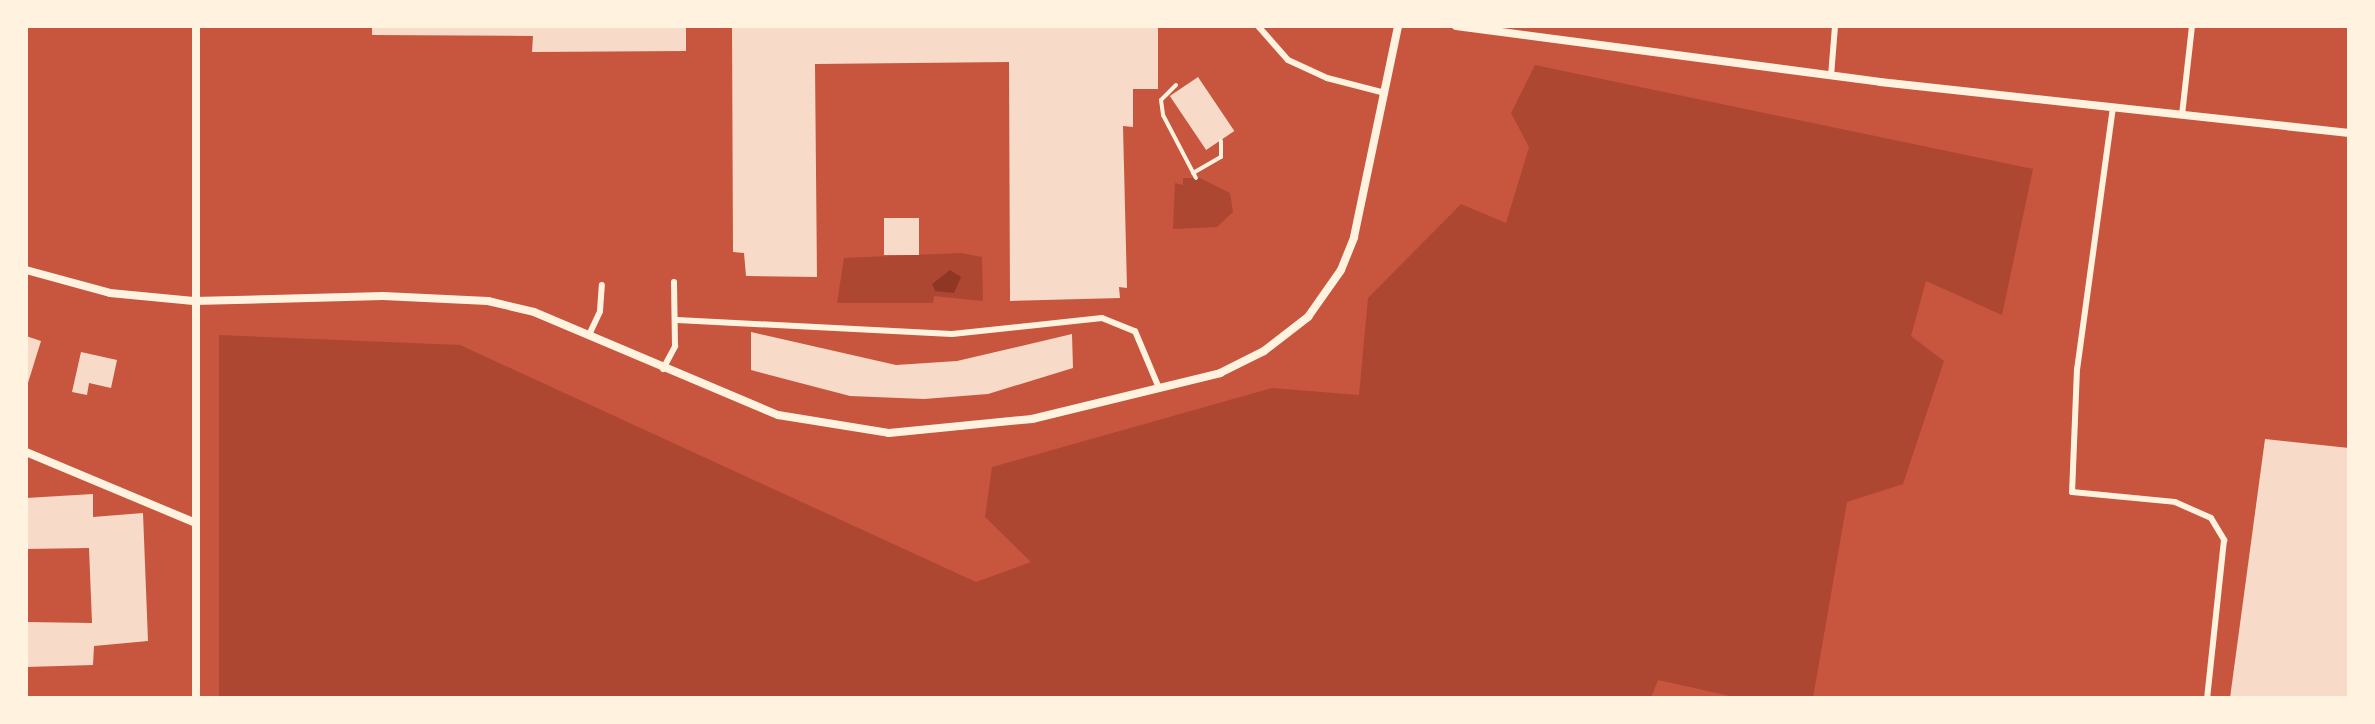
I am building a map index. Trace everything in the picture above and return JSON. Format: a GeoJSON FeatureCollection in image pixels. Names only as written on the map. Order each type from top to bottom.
{"type":"FeatureCollection","features":[{"type":"Feature","properties":{"kind":"street"},"geometry":{"type":"LineString","coordinates":[[196,26],[196,698]]}},
{"type":"Feature","properties":{"kind":"street"},"geometry":{"type":"LineString","coordinates":[[26,270],[110,293],[194,301],[449,297],[534,312],[778,415],[889,433],[983,428],[1159,388],[1239,365],[1308,317],[1328,292],[1354,237],[1398,26]]}},
{"type":"Feature","properties":{"kind":"street"},"geometry":{"type":"LineString","coordinates":[[1456,26],[1831,76],[2349,133]]}},
{"type":"Feature","properties":{"kind":"street"},"geometry":{"type":"LineString","coordinates":[[26,452],[196,523]]}},
{"type":"Feature","properties":{"kind":"lane"},"geometry":{"type":"LineString","coordinates":[[1258,26],[1288,60],[1327,78],[1385,93]]}},
{"type":"Feature","properties":{"kind":"lane"},"geometry":{"type":"LineString","coordinates":[[1831,76],[1835,26]]}},
{"type":"Feature","properties":{"kind":"lane"},"geometry":{"type":"LineString","coordinates":[[2182,115],[2192,26]]}},
{"type":"Feature","properties":{"kind":"lane"},"geometry":{"type":"LineString","coordinates":[[2113,107],[2077,369],[2072,492],[2175,502],[2211,518],[2224,540],[2207,698]]}},
{"type":"Feature","properties":{"kind":"lane"},"geometry":{"type":"LineString","coordinates":[[663,369],[675,346],[677,320],[674,282]]}},
{"type":"Feature","properties":{"kind":"lane"},"geometry":{"type":"LineString","coordinates":[[589,335],[600,311],[602,285]]}},
{"type":"Feature","properties":{"kind":"lane"},"geometry":{"type":"LineString","coordinates":[[677,320],[952,334],[1102,318],[1135,331],[1159,388]]}},
{"type":"Feature","properties":{"kind":"path"},"geometry":{"type":"LineString","coordinates":[[1176,85],[1161,100],[1163,115],[1194,176],[1221,157],[1221,141]]}},
{"type":"Feature","properties":{"kind":"shaded area"},"geometry":{"type":"Polygon","coordinates":[[[1535,65],[2033,169],[2002,315],[1926,281],[1911,336],[1944,361],[1903,484],[1847,502],[1813,698],[1739,698],[1658,680],[1651,698],[219,698],[219,335],[460,345],[976,582],[1031,562],[985,517],[992,467],[1272,388],[1359,395],[1368,298],[1461,204],[1506,223],[1529,147],[1511,113],[1535,65]]]}},
{"type":"Feature","properties":{"kind":"shaded area"},"geometry":{"type":"Polygon","coordinates":[[[1183,178],[1200,178],[1230,193],[1233,212],[1217,227],[1173,229],[1175,183],[1183,185],[1183,178]]]}},
{"type":"Feature","properties":{"kind":"shaded area"},"geometry":{"type":"Polygon","coordinates":[[[961,253],[982,257],[983,301],[934,296],[933,303],[837,303],[844,258],[961,253]]]}},
{"type":"Feature","properties":{"kind":"shaded area"},"geometry":{"type":"Polygon","coordinates":[[[950,270],[961,277],[954,293],[935,291],[932,284],[950,270]]]}},
{"type":"Feature","properties":{"kind":"building"},"geometry":{"type":"Polygon","coordinates":[[[372,26],[686,26],[686,51],[532,52],[533,36],[372,35],[372,26]]]}},
{"type":"Feature","properties":{"kind":"building"},"geometry":{"type":"Polygon","coordinates":[[[732,26],[1158,26],[1158,89],[1133,89],[1133,127],[1123,126],[1127,288],[1119,287],[1120,298],[1010,301],[1009,62],[815,64],[817,277],[746,276],[744,253],[733,252],[732,26]]]}},
{"type":"Feature","properties":{"kind":"building"},"geometry":{"type":"Polygon","coordinates":[[[1198,77],[1234,131],[1206,150],[1170,96],[1198,77]]]}},
{"type":"Feature","properties":{"kind":"building"},"geometry":{"type":"Polygon","coordinates":[[[884,218],[919,218],[919,255],[884,255],[884,218]]]}},
{"type":"Feature","properties":{"kind":"building"},"geometry":{"type":"Polygon","coordinates":[[[751,332],[896,365],[957,361],[1072,334],[1073,368],[988,394],[924,399],[850,396],[751,370],[751,332]]]}},
{"type":"Feature","properties":{"kind":"building"},"geometry":{"type":"Polygon","coordinates":[[[26,336],[41,341],[27,386],[26,386],[26,336]]]}},
{"type":"Feature","properties":{"kind":"building"},"geometry":{"type":"Polygon","coordinates":[[[81,352],[117,360],[111,388],[89,383],[87,395],[72,392],[81,352]]]}},
{"type":"Feature","properties":{"kind":"building"},"geometry":{"type":"Polygon","coordinates":[[[2265,439],[2349,448],[2349,698],[2230,698],[2265,439]]]}},
{"type":"Feature","properties":{"kind":"building"},"geometry":{"type":"Polygon","coordinates":[[[93,494],[93,517],[143,513],[148,641],[94,646],[93,665],[26,667],[26,622],[92,623],[89,548],[26,549],[26,498],[93,494]]]}}]}
